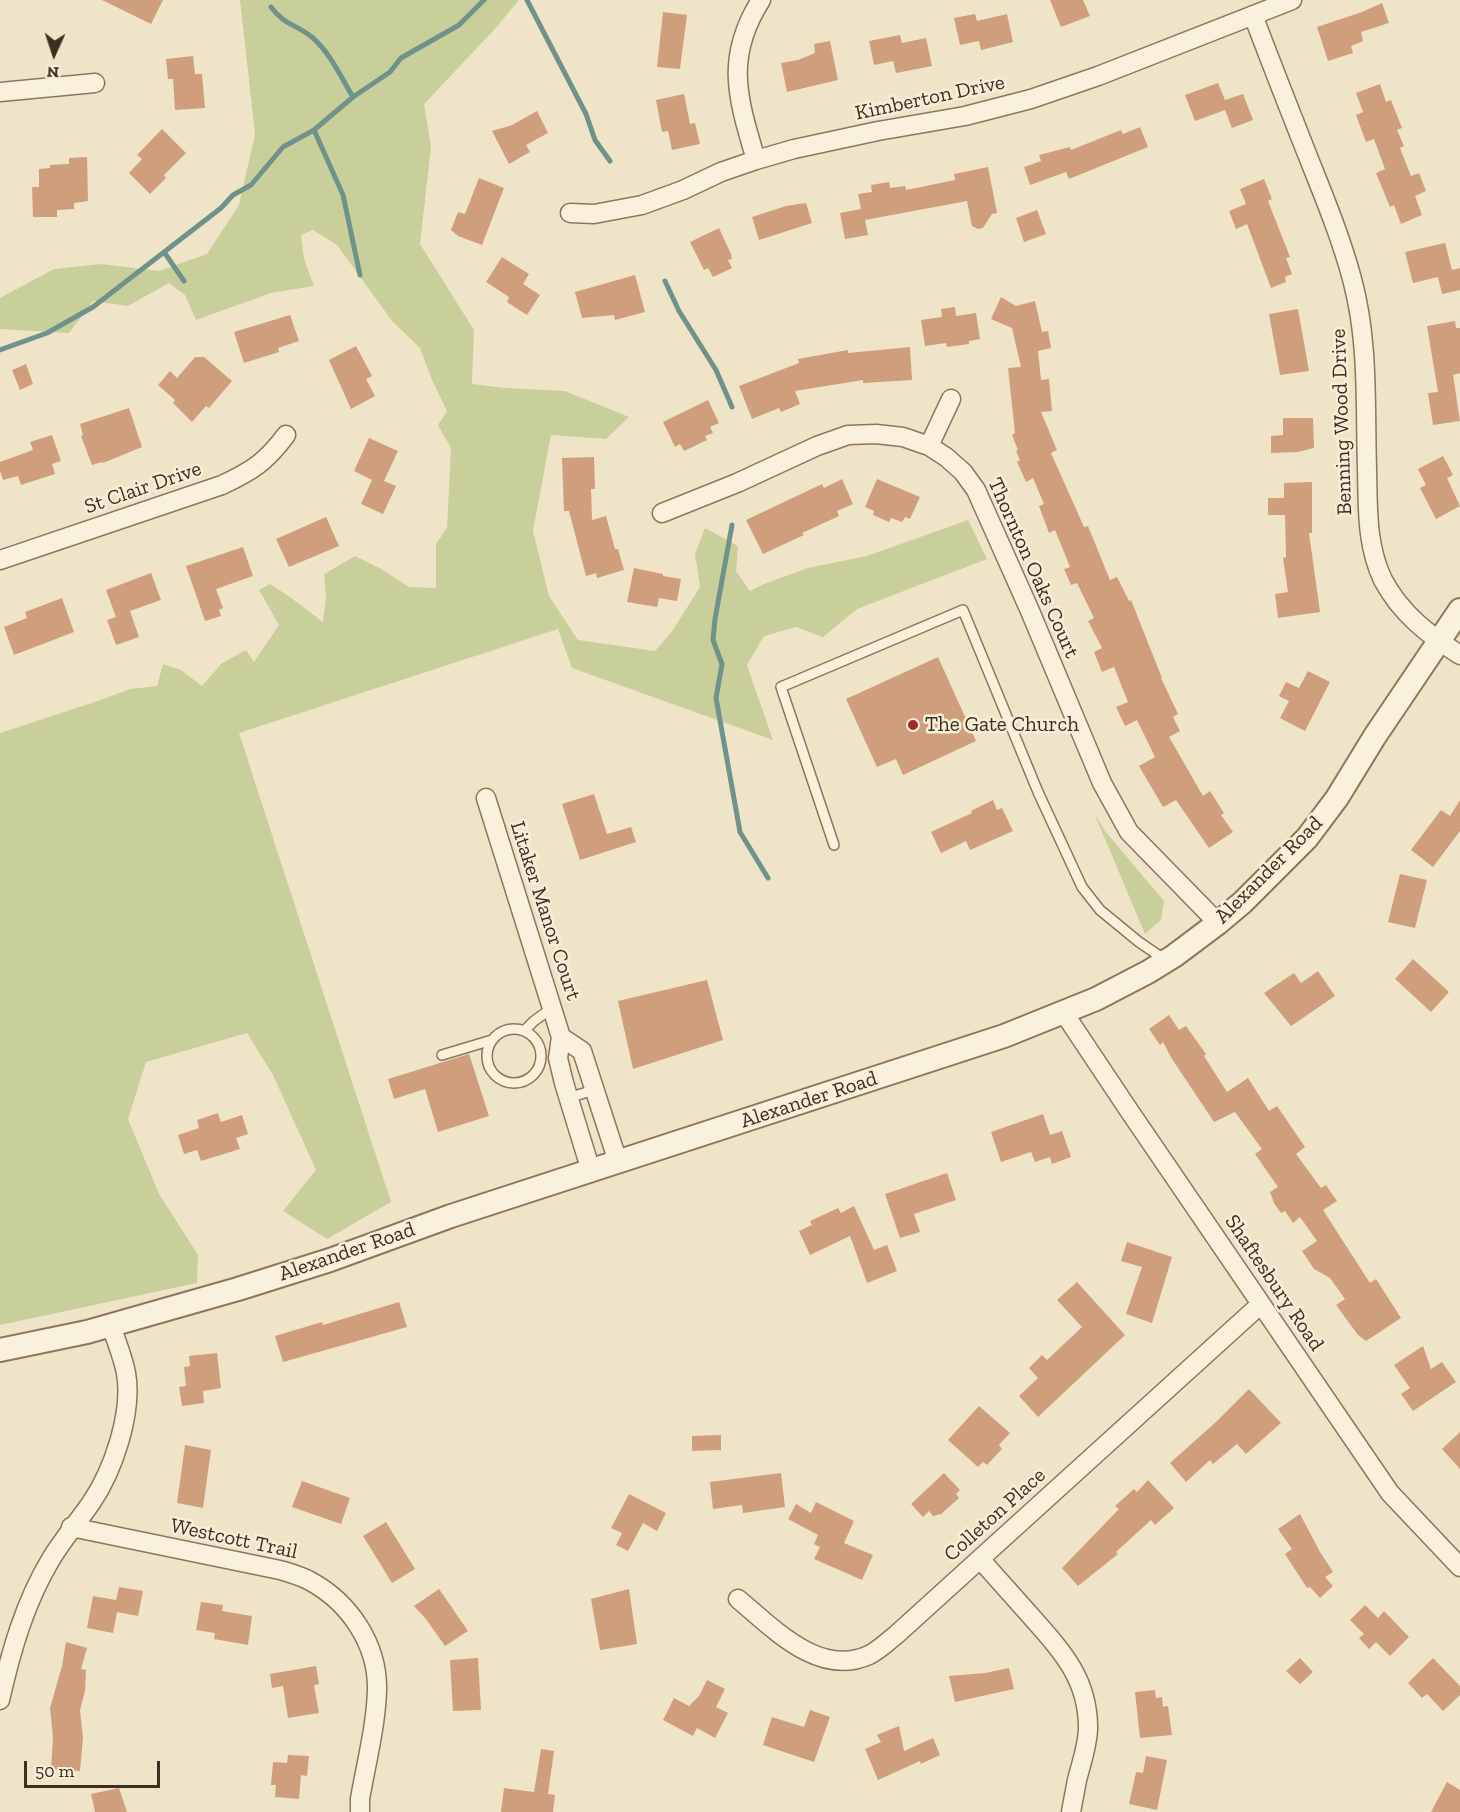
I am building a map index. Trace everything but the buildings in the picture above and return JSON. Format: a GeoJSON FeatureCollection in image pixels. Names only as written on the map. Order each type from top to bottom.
{"type":"FeatureCollection","features":[{"type":"Feature","properties":{"kind":"street"},"geometry":{"type":"LineString","coordinates":[[756,160],[739,99],[737,72],[740,45],[745,29],[761,0]]}},
{"type":"Feature","properties":{"kind":"street","name":"Kimberton Drive"},"geometry":{"type":"LineString","coordinates":[[570,213],[610,212],[642,205],[756,160],[795,149],[878,131],[965,116],[1031,99],[1098,76],[1292,0]]}},
{"type":"Feature","properties":{"kind":"street","name":"Benning Wood Drive"},"geometry":{"type":"LineString","coordinates":[[1254,15],[1338,231],[1353,280],[1365,369],[1368,528],[1374,554],[1383,580],[1399,605],[1418,626],[1460,655]]}},
{"type":"Feature","properties":{"kind":"street"},"geometry":{"type":"LineString","coordinates":[[0,92],[95,83]]}},
{"type":"Feature","properties":{"kind":"street"},"geometry":{"type":"LineString","coordinates":[[929,446],[951,399]]}},
{"type":"Feature","properties":{"kind":"street","name":"Thornton Oaks Court"},"geometry":{"type":"LineString","coordinates":[[662,513],[737,483],[817,446],[848,435],[876,434],[903,437],[929,446],[946,457],[963,472],[976,490],[1030,611],[1102,783],[1129,832],[1218,923]]}},
{"type":"Feature","properties":{"kind":"street","name":"St Clair Drive"},"geometry":{"type":"LineString","coordinates":[[0,560],[222,485],[247,473],[266,460],[286,435]]}},
{"type":"Feature","properties":{"kind":"street","name":"Alexander Road"},"geometry":{"type":"LineString","coordinates":[[0,1350],[111,1325],[330,1260],[451,1216],[1004,1036],[1096,999],[1166,961],[1218,923],[1243,902],[1306,838],[1337,798],[1375,736],[1460,610]]}},
{"type":"Feature","properties":{"kind":"street","name":"Litaker Manor Court"},"geometry":{"type":"LineString","coordinates":[[486,798],[561,1037],[558,1058],[591,1171]]}},
{"type":"Feature","properties":{"kind":"street","name":"Shaftesbury Road"},"geometry":{"type":"LineString","coordinates":[[1064,1012],[1390,1493],[1460,1568]]}},
{"type":"Feature","properties":{"kind":"street"},"geometry":{"type":"LineString","coordinates":[[561,1037],[582,1051],[618,1162]]}},
{"type":"Feature","properties":{"kind":"street","name":"Colleton Place"},"geometry":{"type":"LineString","coordinates":[[738,1599],[802,1650],[820,1658],[858,1659],[876,1651],[1261,1304]]}},
{"type":"Feature","properties":{"kind":"street"},"geometry":{"type":"LineString","coordinates":[[0,1700],[21,1622],[39,1580],[71,1527],[91,1503],[105,1479],[117,1450],[123,1423],[126,1374],[111,1325]]}},
{"type":"Feature","properties":{"kind":"street","name":"Westcott Trail"},"geometry":{"type":"LineString","coordinates":[[71,1527],[280,1569],[303,1577],[334,1597],[351,1614],[363,1633],[372,1655],[377,1678],[375,1713],[360,1799],[360,1812]]}},
{"type":"Feature","properties":{"kind":"street"},"geometry":{"type":"LineString","coordinates":[[980,1559],[1063,1652],[1075,1672],[1083,1693],[1088,1733],[1071,1812]]}},
{"type":"Feature","properties":{"kind":"lane"},"geometry":{"type":"LineString","coordinates":[[834,845],[781,687],[963,610],[1038,792],[1082,887],[1100,910],[1166,961]]}},
{"type":"Feature","properties":{"kind":"lane"},"geometry":{"type":"LineString","coordinates":[[524,1031],[552,1008]]}},
{"type":"Feature","properties":{"kind":"lane"},"geometry":{"type":"LineString","coordinates":[[506,1030],[524,1031],[532,1036],[538,1043],[542,1060],[534,1076],[527,1081],[509,1083],[494,1075],[487,1058],[492,1041],[506,1030]]}},
{"type":"Feature","properties":{"kind":"lane"},"geometry":{"type":"LineString","coordinates":[[442,1055],[492,1041]]}},
{"type":"Feature","properties":{"kind":"lane"},"geometry":{"type":"LineString","coordinates":[[568,1098],[594,1090]]}},
{"type":"Feature","properties":{"kind":"green space"},"geometry":{"type":"Polygon","coordinates":[[[240,0],[519,0],[424,104],[431,147],[420,244],[474,330],[472,384],[565,391],[629,417],[606,439],[551,435],[533,531],[549,596],[578,640],[655,651],[673,630],[700,587],[695,554],[705,528],[738,546],[736,571],[750,591],[808,568],[867,556],[968,520],[987,559],[857,609],[823,637],[796,627],[764,636],[747,665],[773,740],[572,668],[558,629],[239,733],[391,1202],[327,1239],[283,1211],[316,1170],[273,1075],[247,1033],[146,1062],[128,1119],[159,1194],[198,1255],[197,1283],[0,1325],[0,733],[130,689],[157,686],[163,664],[181,670],[202,686],[222,663],[246,650],[254,662],[279,625],[259,590],[270,584],[323,622],[326,598],[324,574],[355,556],[409,587],[436,588],[436,544],[447,528],[451,448],[438,425],[447,411],[420,348],[392,321],[337,245],[313,230],[301,235],[304,259],[314,286],[271,293],[196,320],[185,295],[169,283],[128,306],[93,301],[69,333],[0,329],[0,298],[54,269],[101,264],[159,271],[207,254],[239,205],[255,134],[240,0]]]}},
{"type":"Feature","properties":{"kind":"green space"},"geometry":{"type":"Polygon","coordinates":[[[1094,813],[1105,831],[1164,901],[1161,920],[1145,934],[1094,813]]]}},
{"type":"Feature","properties":{"kind":"waterway"},"geometry":{"type":"LineString","coordinates":[[0,350],[47,333],[93,307],[221,208],[233,195],[251,185],[283,147],[314,130],[353,97],[390,72],[401,58],[459,25],[484,0]]}},
{"type":"Feature","properties":{"kind":"waterway"},"geometry":{"type":"LineString","coordinates":[[527,0],[586,114],[595,140],[610,161]]}},
{"type":"Feature","properties":{"kind":"waterway"},"geometry":{"type":"LineString","coordinates":[[271,7],[281,18],[319,44],[353,97]]}},
{"type":"Feature","properties":{"kind":"waterway"},"geometry":{"type":"LineString","coordinates":[[314,130],[343,195],[360,275]]}},
{"type":"Feature","properties":{"kind":"waterway"},"geometry":{"type":"LineString","coordinates":[[164,252],[184,281]]}},
{"type":"Feature","properties":{"kind":"waterway"},"geometry":{"type":"LineString","coordinates":[[665,281],[679,311],[716,370],[732,407]]}},
{"type":"Feature","properties":{"kind":"waterway"},"geometry":{"type":"LineString","coordinates":[[732,525],[713,640],[722,664],[716,698],[740,832],[768,878]]}},
{"type":"Feature","properties":{"kind":"place","name":"The Gate Church"},"geometry":{"type":"Point","coordinates":[913,725]}}]}
